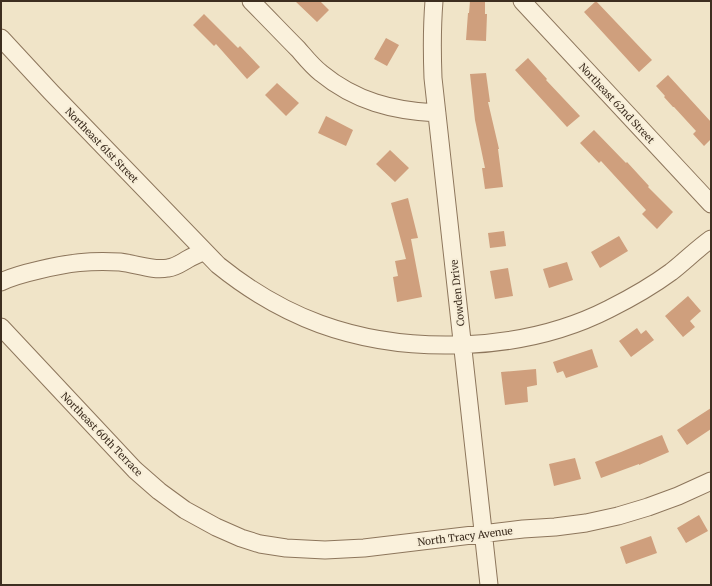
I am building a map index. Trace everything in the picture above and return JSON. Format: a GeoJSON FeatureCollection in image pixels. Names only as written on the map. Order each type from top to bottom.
{"type":"FeatureCollection","features":[{"type":"Feature","properties":{"kind":"street"},"geometry":{"type":"LineString","coordinates":[[251,1],[320,72],[335,84],[370,101],[398,109],[437,113]]}},
{"type":"Feature","properties":{"kind":"street","name":"Cowden Drive"},"geometry":{"type":"LineString","coordinates":[[434,1],[432,52],[433,78],[489,585]]}},
{"type":"Feature","properties":{"kind":"street","name":"Northeast 62nd Street"},"geometry":{"type":"LineString","coordinates":[[522,1],[711,204]]}},
{"type":"Feature","properties":{"kind":"street","name":"Northeast 61st Street"},"geometry":{"type":"LineString","coordinates":[[1,38],[56,98],[218,265],[236,280],[298,316],[355,334],[392,342],[433,345],[462,345],[501,342],[541,334],[573,324],[607,310],[640,292],[672,271],[711,239]]}},
{"type":"Feature","properties":{"kind":"street"},"geometry":{"type":"LineString","coordinates":[[1,282],[11,277],[65,264],[84,262],[103,261],[151,268],[170,268],[179,265],[204,251]]}},
{"type":"Feature","properties":{"kind":"street","name":"Northeast 60th Terrace"},"geometry":{"type":"LineString","coordinates":[[1,327],[135,470],[159,491],[185,510],[216,527]]}},
{"type":"Feature","properties":{"kind":"street","name":"North Tracy Avenue"},"geometry":{"type":"LineString","coordinates":[[216,527],[241,538],[260,544],[286,548],[325,550],[364,548],[586,523],[618,516],[648,507],[678,496],[711,481]]}},
{"type":"Feature","properties":{"kind":"building"},"geometry":{"type":"Polygon","coordinates":[[[295,1],[320,1],[329,10],[317,22],[295,1]]]}},
{"type":"Feature","properties":{"kind":"building"},"geometry":{"type":"Polygon","coordinates":[[[470,1],[485,1],[485,14],[487,14],[486,41],[466,40],[470,1]]]}},
{"type":"Feature","properties":{"kind":"building"},"geometry":{"type":"Polygon","coordinates":[[[596,1],[652,60],[639,72],[584,12],[596,1]]]}},
{"type":"Feature","properties":{"kind":"building"},"geometry":{"type":"Polygon","coordinates":[[[204,14],[238,48],[240,46],[260,67],[247,79],[216,44],[214,46],[193,25],[204,14]]]}},
{"type":"Feature","properties":{"kind":"building"},"geometry":{"type":"Polygon","coordinates":[[[386,38],[399,45],[387,66],[374,59],[386,38]]]}},
{"type":"Feature","properties":{"kind":"building"},"geometry":{"type":"Polygon","coordinates":[[[528,58],[547,79],[546,80],[580,116],[567,127],[515,70],[528,58]]]}},
{"type":"Feature","properties":{"kind":"building"},"geometry":{"type":"Polygon","coordinates":[[[486,73],[490,102],[488,102],[499,149],[503,187],[485,189],[482,168],[485,168],[475,120],[470,74],[486,73]]]}},
{"type":"Feature","properties":{"kind":"building"},"geometry":{"type":"Polygon","coordinates":[[[668,75],[711,122],[711,139],[704,146],[693,134],[696,131],[664,97],[665,96],[656,86],[668,75]]]}},
{"type":"Feature","properties":{"kind":"building"},"geometry":{"type":"Polygon","coordinates":[[[277,83],[299,103],[286,116],[265,95],[277,83]]]}},
{"type":"Feature","properties":{"kind":"building"},"geometry":{"type":"Polygon","coordinates":[[[326,116],[353,130],[346,146],[318,133],[326,116]]]}},
{"type":"Feature","properties":{"kind":"building"},"geometry":{"type":"Polygon","coordinates":[[[594,130],[626,163],[627,162],[649,186],[648,187],[673,212],[657,229],[642,214],[646,210],[601,161],[599,163],[580,143],[594,130]]]}},
{"type":"Feature","properties":{"kind":"building"},"geometry":{"type":"Polygon","coordinates":[[[390,150],[409,168],[395,182],[376,164],[390,150]]]}},
{"type":"Feature","properties":{"kind":"building"},"geometry":{"type":"Polygon","coordinates":[[[408,198],[418,238],[411,239],[422,297],[397,302],[393,277],[398,276],[395,261],[406,259],[391,203],[408,198]]]}},
{"type":"Feature","properties":{"kind":"building"},"geometry":{"type":"Polygon","coordinates":[[[504,231],[506,246],[490,248],[488,233],[504,231]]]}},
{"type":"Feature","properties":{"kind":"building"},"geometry":{"type":"Polygon","coordinates":[[[619,236],[628,251],[600,268],[591,252],[619,236]]]}},
{"type":"Feature","properties":{"kind":"building"},"geometry":{"type":"Polygon","coordinates":[[[567,262],[573,280],[549,288],[543,269],[567,262]]]}},
{"type":"Feature","properties":{"kind":"building"},"geometry":{"type":"Polygon","coordinates":[[[508,268],[513,296],[495,299],[490,271],[508,268]]]}},
{"type":"Feature","properties":{"kind":"building"},"geometry":{"type":"Polygon","coordinates":[[[688,296],[701,311],[690,321],[695,327],[683,337],[665,316],[688,296]]]}},
{"type":"Feature","properties":{"kind":"building"},"geometry":{"type":"Polygon","coordinates":[[[637,328],[641,334],[646,330],[654,340],[631,357],[619,341],[637,328]]]}},
{"type":"Feature","properties":{"kind":"building"},"geometry":{"type":"Polygon","coordinates":[[[592,349],[598,367],[566,378],[563,371],[557,373],[553,362],[592,349]]]}},
{"type":"Feature","properties":{"kind":"building"},"geometry":{"type":"Polygon","coordinates":[[[536,369],[537,385],[527,387],[528,402],[505,405],[501,372],[536,369]]]}},
{"type":"Feature","properties":{"kind":"building"},"geometry":{"type":"Polygon","coordinates":[[[711,408],[711,429],[687,445],[677,430],[711,408]]]}},
{"type":"Feature","properties":{"kind":"building"},"geometry":{"type":"Polygon","coordinates":[[[662,435],[669,452],[639,465],[601,478],[595,462],[662,435]]]}},
{"type":"Feature","properties":{"kind":"building"},"geometry":{"type":"Polygon","coordinates":[[[575,458],[581,479],[554,486],[549,464],[575,458]]]}},
{"type":"Feature","properties":{"kind":"building"},"geometry":{"type":"Polygon","coordinates":[[[699,515],[708,531],[686,543],[677,528],[699,515]]]}},
{"type":"Feature","properties":{"kind":"building"},"geometry":{"type":"Polygon","coordinates":[[[651,536],[657,553],[626,564],[620,547],[651,536]]]}}]}
